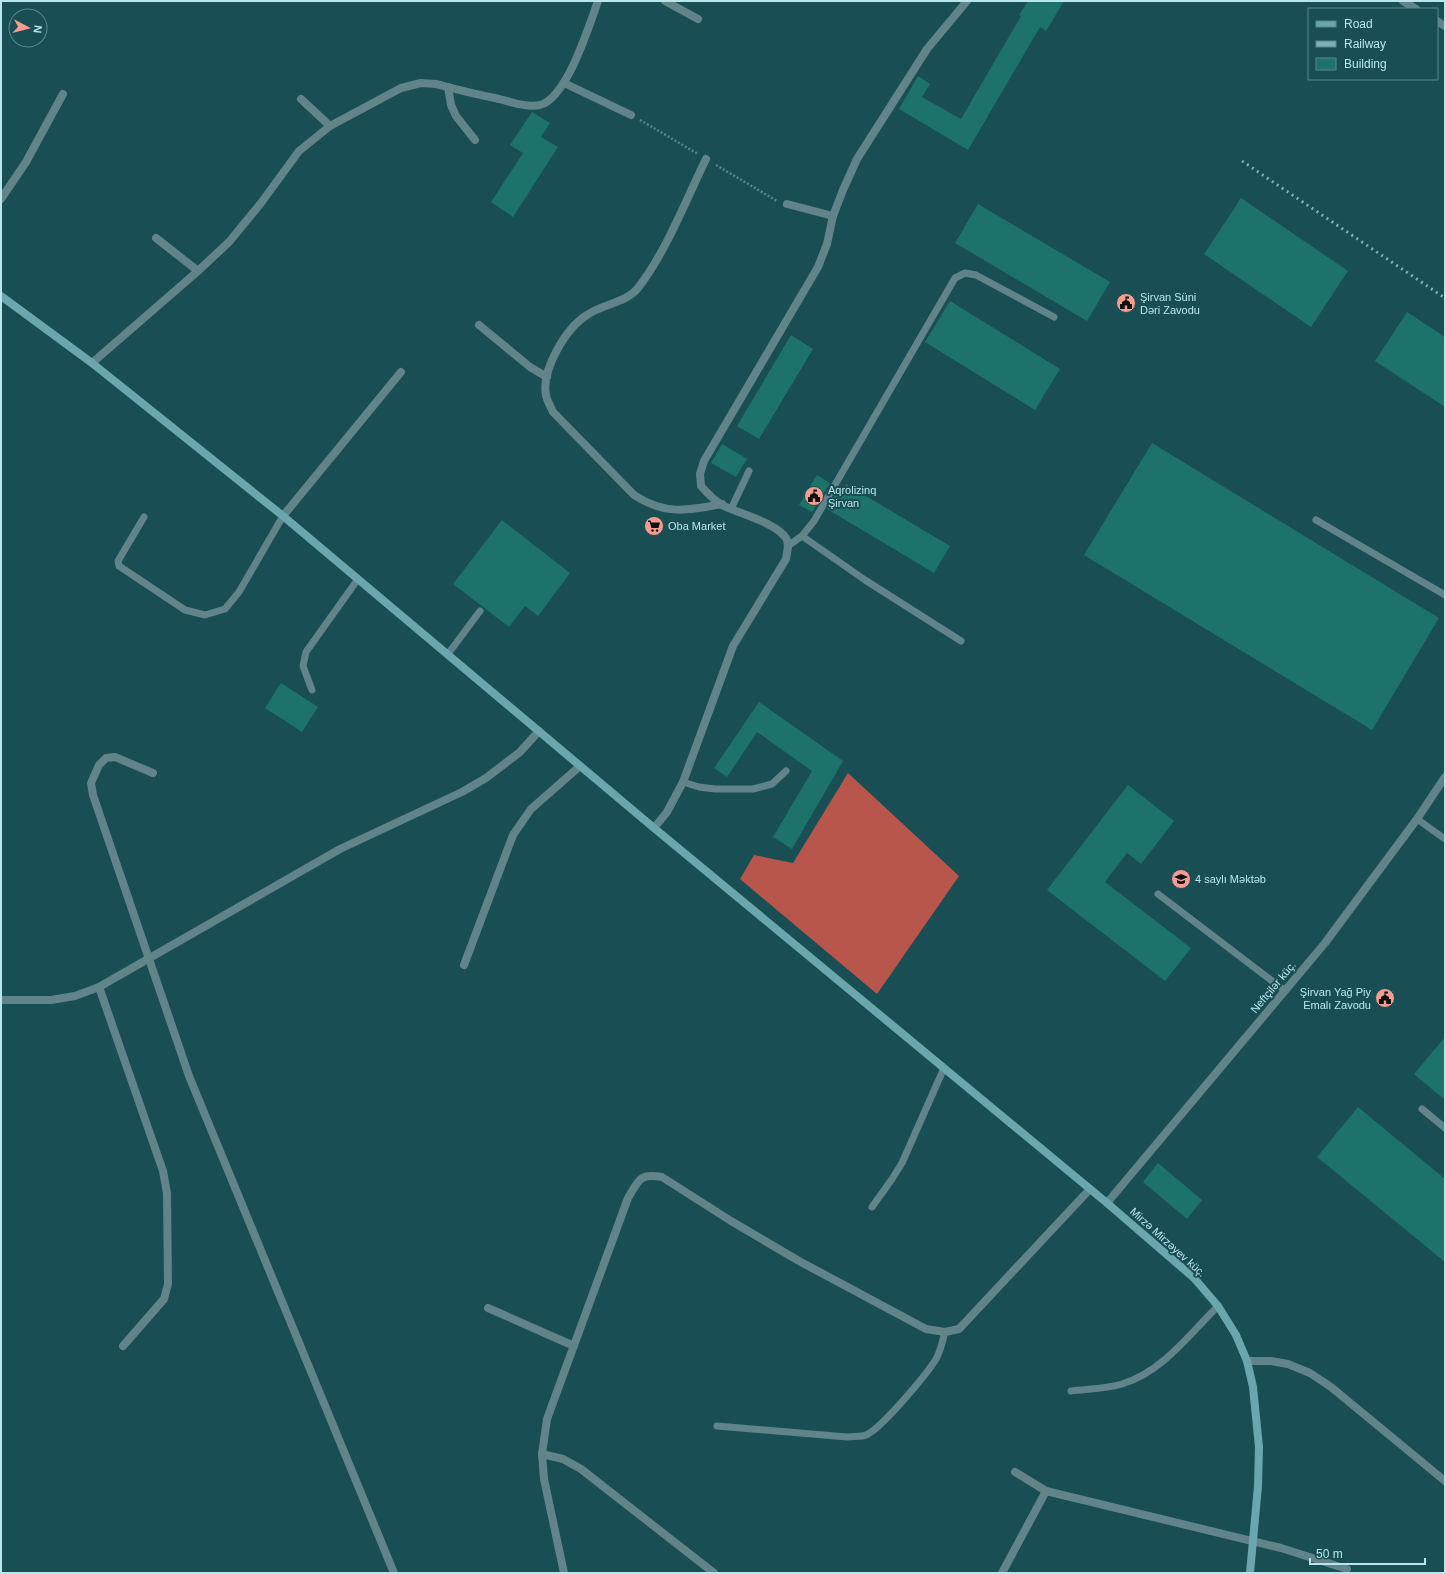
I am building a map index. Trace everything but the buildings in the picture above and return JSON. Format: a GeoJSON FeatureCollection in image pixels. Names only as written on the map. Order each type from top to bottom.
{"type":"FeatureCollection","features":[{"type":"Feature","properties":{"kind":"main road","name":"Mirzə Mirzəyev küç."},"geometry":{"type":"LineString","coordinates":[[1,296],[92,363],[283,516],[654,828],[1107,1203],[1194,1278],[1218,1306],[1236,1335],[1247,1361],[1253,1387],[1259,1447],[1258,1486],[1250,1573]]}},
{"type":"Feature","properties":{"kind":"street"},"geometry":{"type":"LineString","coordinates":[[92,363],[198,271],[229,242],[261,203],[299,151],[330,126],[401,88],[421,83],[448,87],[524,105],[540,105],[553,99],[564,83],[584,38],[598,1]]}},
{"type":"Feature","properties":{"kind":"street"},"geometry":{"type":"LineString","coordinates":[[665,1],[698,18]]}},
{"type":"Feature","properties":{"kind":"street"},"geometry":{"type":"LineString","coordinates":[[654,828],[667,812],[683,782],[734,646],[786,559],[789,545],[786,538],[776,529],[732,509],[709,496],[701,486],[700,474],[704,461],[818,267],[827,244],[833,216],[843,190],[866,146],[927,48],[967,1]]}},
{"type":"Feature","properties":{"kind":"street"},"geometry":{"type":"LineString","coordinates":[[1403,1],[1414,8]]}},
{"type":"Feature","properties":{"kind":"street"},"geometry":{"type":"LineString","coordinates":[[564,83],[631,115]]}},
{"type":"Feature","properties":{"kind":"street"},"geometry":{"type":"LineString","coordinates":[[448,87],[451,105],[456,116],[475,140]]}},
{"type":"Feature","properties":{"kind":"street"},"geometry":{"type":"LineString","coordinates":[[1,199],[26,162],[63,94]]}},
{"type":"Feature","properties":{"kind":"street"},"geometry":{"type":"LineString","coordinates":[[301,99],[330,126]]}},
{"type":"Feature","properties":{"kind":"street"},"geometry":{"type":"LineString","coordinates":[[706,159],[666,242],[637,289],[624,298],[587,314],[572,328],[553,355],[547,377],[546,395],[553,412],[634,495],[648,504],[669,510],[692,510],[722,504]]}},
{"type":"Feature","properties":{"kind":"street"},"geometry":{"type":"LineString","coordinates":[[787,204],[833,216]]}},
{"type":"Feature","properties":{"kind":"street"},"geometry":{"type":"LineString","coordinates":[[156,238],[198,271]]}},
{"type":"Feature","properties":{"kind":"street"},"geometry":{"type":"LineString","coordinates":[[479,325],[530,367],[547,377]]}},
{"type":"Feature","properties":{"kind":"street"},"geometry":{"type":"LineString","coordinates":[[283,516],[401,372]]}},
{"type":"Feature","properties":{"kind":"street"},"geometry":{"type":"LineString","coordinates":[[1,1000],[51,1000],[75,996],[99,987],[340,849],[462,792],[486,778],[520,752],[539,731]]}},
{"type":"Feature","properties":{"kind":"street"},"geometry":{"type":"LineString","coordinates":[[153,773],[115,757],[106,758],[99,766],[91,783],[93,795],[189,1076],[394,1573]]}},
{"type":"Feature","properties":{"kind":"street"},"geometry":{"type":"LineString","coordinates":[[464,965],[513,835],[531,809],[580,766]]}},
{"type":"Feature","properties":{"kind":"street","name":"Neftçilər küç."},"geometry":{"type":"LineString","coordinates":[[1107,1203],[1284,990],[1325,943],[1417,819],[1445,777]]}},
{"type":"Feature","properties":{"kind":"street"},"geometry":{"type":"LineString","coordinates":[[99,987],[163,1171],[167,1193],[168,1284],[164,1299],[123,1346]]}},
{"type":"Feature","properties":{"kind":"street"},"geometry":{"type":"LineString","coordinates":[[564,1573],[544,1479],[542,1454],[547,1419],[628,1198],[639,1179],[649,1175],[662,1177],[731,1221],[799,1261],[926,1329],[944,1332],[959,1329],[1090,1189]]}},
{"type":"Feature","properties":{"kind":"street"},"geometry":{"type":"LineString","coordinates":[[488,1308],[574,1346]]}},
{"type":"Feature","properties":{"kind":"street"},"geometry":{"type":"LineString","coordinates":[[1247,1361],[1271,1361],[1288,1364],[1310,1373],[1331,1386],[1445,1481]]}},
{"type":"Feature","properties":{"kind":"street"},"geometry":{"type":"LineString","coordinates":[[542,1454],[563,1459],[581,1469],[714,1573]]}},
{"type":"Feature","properties":{"kind":"street"},"geometry":{"type":"LineString","coordinates":[[1015,1472],[1046,1491],[1304,1554],[1347,1569]]}},
{"type":"Feature","properties":{"kind":"street"},"geometry":{"type":"LineString","coordinates":[[1002,1573],[1046,1491]]}},
{"type":"Feature","properties":{"kind":"lane"},"geometry":{"type":"LineString","coordinates":[[789,545],[802,536],[814,521],[954,278],[965,273],[976,275],[1054,317]]}},
{"type":"Feature","properties":{"kind":"lane"},"geometry":{"type":"LineString","coordinates":[[732,509],[749,471]]}},
{"type":"Feature","properties":{"kind":"lane"},"geometry":{"type":"LineString","coordinates":[[144,517],[118,560],[119,566],[185,610],[205,615],[226,609],[239,592],[283,516]]}},
{"type":"Feature","properties":{"kind":"lane"},"geometry":{"type":"LineString","coordinates":[[1316,520],[1445,595]]}},
{"type":"Feature","properties":{"kind":"lane"},"geometry":{"type":"LineString","coordinates":[[802,536],[865,580],[961,641]]}},
{"type":"Feature","properties":{"kind":"lane"},"geometry":{"type":"LineString","coordinates":[[312,690],[303,666],[306,652],[358,579]]}},
{"type":"Feature","properties":{"kind":"lane"},"geometry":{"type":"LineString","coordinates":[[448,654],[480,611]]}},
{"type":"Feature","properties":{"kind":"lane"},"geometry":{"type":"LineString","coordinates":[[683,782],[699,787],[715,789],[753,789],[772,784],[786,771]]}},
{"type":"Feature","properties":{"kind":"lane"},"geometry":{"type":"LineString","coordinates":[[1417,819],[1445,839]]}},
{"type":"Feature","properties":{"kind":"lane"},"geometry":{"type":"LineString","coordinates":[[1158,894],[1284,990]]}},
{"type":"Feature","properties":{"kind":"lane"},"geometry":{"type":"LineString","coordinates":[[872,1207],[902,1163],[944,1068]]}},
{"type":"Feature","properties":{"kind":"lane"},"geometry":{"type":"LineString","coordinates":[[1422,1109],[1445,1128]]}},
{"type":"Feature","properties":{"kind":"lane"},"geometry":{"type":"LineString","coordinates":[[1071,1391],[1121,1384],[1144,1375],[1162,1363],[1218,1306]]}},
{"type":"Feature","properties":{"kind":"lane"},"geometry":{"type":"LineString","coordinates":[[717,1426],[847,1437],[866,1435],[881,1424],[896,1409],[935,1360],[941,1348],[944,1332]]}},
{"type":"Feature","properties":{"kind":"shaded area"},"geometry":{"type":"Polygon","coordinates":[[[848,773],[959,876],[877,994],[740,879],[754,855],[793,863],[848,773]]]}},
{"type":"Feature","properties":{"kind":"railway"},"geometry":{"type":"LineString","coordinates":[[1242,161],[1445,298]]}},
{"type":"Feature","properties":{"kind":"place","name":"Şirvan Süni Dəri Zavodu"},"geometry":{"type":"Point","coordinates":[1126,303]}},
{"type":"Feature","properties":{"kind":"place","name":"Aqrolizinq Şirvan"},"geometry":{"type":"Point","coordinates":[814,496]}},
{"type":"Feature","properties":{"kind":"place","name":"Oba Market"},"geometry":{"type":"Point","coordinates":[654,526]}},
{"type":"Feature","properties":{"kind":"place","name":"4 saylı Məktəb"},"geometry":{"type":"Point","coordinates":[1181,879]}},
{"type":"Feature","properties":{"kind":"place","name":"Şirvan Yağ Piy Emalı Zavodu"},"geometry":{"type":"Point","coordinates":[1385,998]}}]}
